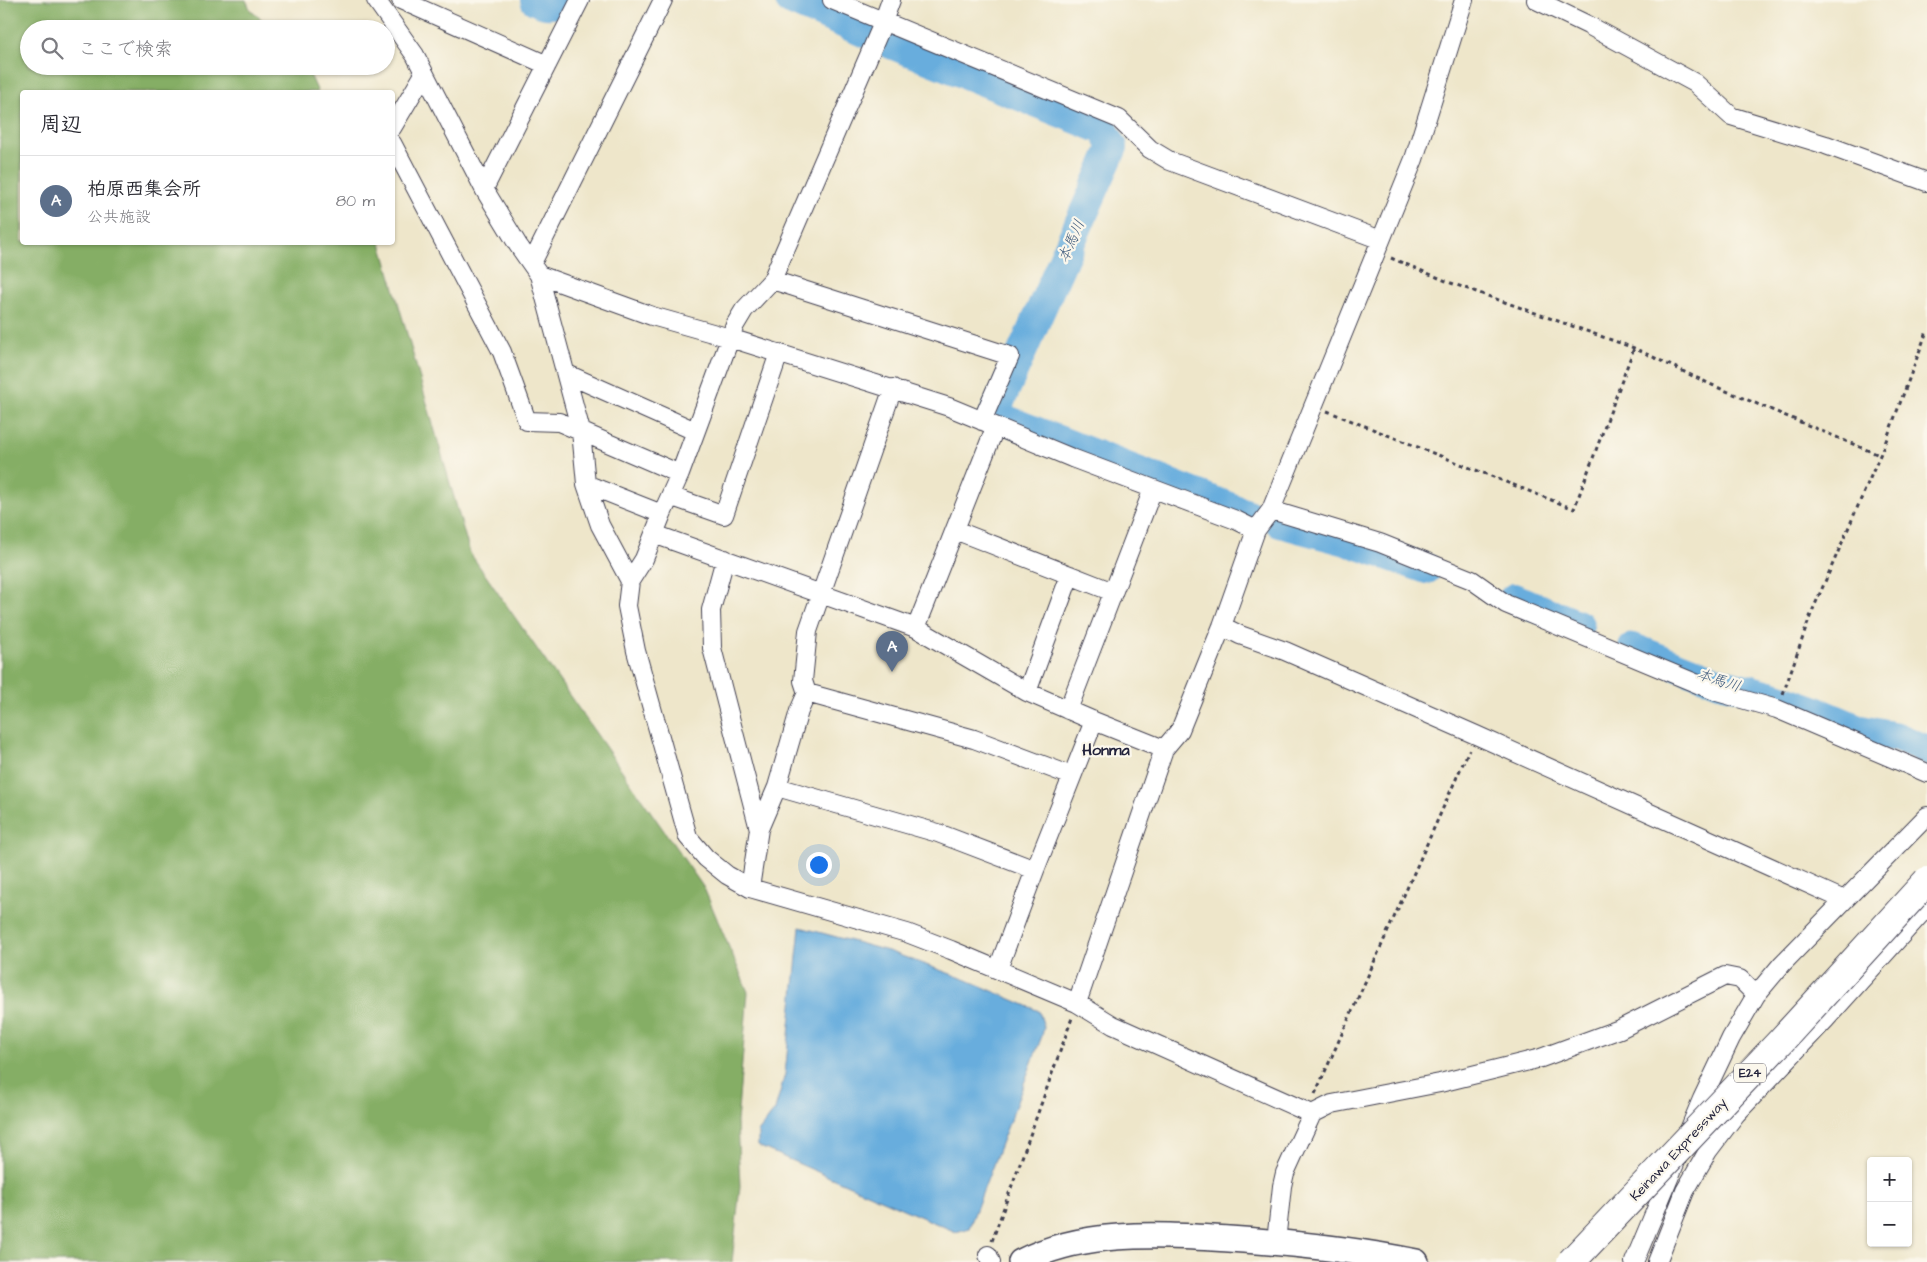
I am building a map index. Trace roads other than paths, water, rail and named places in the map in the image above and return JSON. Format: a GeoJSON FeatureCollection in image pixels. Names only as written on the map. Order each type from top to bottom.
{"type":"FeatureCollection","features":[{"type":"Feature","properties":{"kind":"highway","name":"Keinawa Expressway"},"geometry":{"type":"LineString","coordinates":[[1571,1262],[1781,1041],[1927,881]]}},
{"type":"Feature","properties":{"kind":"main road"},"geometry":{"type":"LineString","coordinates":[[1020,1262],[1057,1248],[1100,1238],[1160,1235],[1276,1242],[1362,1251],[1416,1262]]}},
{"type":"Feature","properties":{"kind":"street"},"geometry":{"type":"LineString","coordinates":[[376,0],[390,20]]}},
{"type":"Feature","properties":{"kind":"street"},"geometry":{"type":"LineString","coordinates":[[401,0],[547,65]]}},
{"type":"Feature","properties":{"kind":"street"},"geometry":{"type":"LineString","coordinates":[[484,188],[580,0]]}},
{"type":"Feature","properties":{"kind":"street"},"geometry":{"type":"LineString","coordinates":[[536,269],[663,0]]}},
{"type":"Feature","properties":{"kind":"street"},"geometry":{"type":"LineString","coordinates":[[832,0],[882,26],[1119,119],[1150,150],[1170,161],[1379,246]]}},
{"type":"Feature","properties":{"kind":"street"},"geometry":{"type":"LineString","coordinates":[[891,0],[882,26],[772,280],[744,310],[735,325],[680,474],[644,559],[630,582],[627,606],[636,651],[688,837],[706,858],[727,875],[750,888],[907,933],[998,969],[1077,1003],[1113,1025],[1312,1114]]}},
{"type":"Feature","properties":{"kind":"street"},"geometry":{"type":"LineString","coordinates":[[1077,1003],[1164,749],[1180,730],[1263,520],[1313,405],[1414,159],[1464,0]]}},
{"type":"Feature","properties":{"kind":"street"},"geometry":{"type":"LineString","coordinates":[[1536,0],[1588,25],[1695,83],[1731,116],[1826,144],[1927,182]]}},
{"type":"Feature","properties":{"kind":"street"},"geometry":{"type":"LineString","coordinates":[[395,28],[414,55],[484,188],[518,245],[536,269],[582,432],[586,484],[600,525],[630,582]]}},
{"type":"Feature","properties":{"kind":"street"},"geometry":{"type":"LineString","coordinates":[[395,123],[424,74]]}},
{"type":"Feature","properties":{"kind":"street"},"geometry":{"type":"LineString","coordinates":[[395,149],[502,352],[527,421],[559,422],[680,474]]}},
{"type":"Feature","properties":{"kind":"street"},"geometry":{"type":"LineString","coordinates":[[536,269],[652,316],[779,353],[949,407],[1153,489],[1236,520],[1263,520],[1389,547],[1472,580],[1506,604],[1515,608],[1717,692],[1777,709],[1927,773]]}},
{"type":"Feature","properties":{"kind":"street"},"geometry":{"type":"LineString","coordinates":[[772,280],[1010,356],[955,530],[916,628]]}},
{"type":"Feature","properties":{"kind":"street"},"geometry":{"type":"LineString","coordinates":[[670,496],[724,515],[779,353]]}},
{"type":"Feature","properties":{"kind":"street"},"geometry":{"type":"LineString","coordinates":[[566,374],[695,431]]}},
{"type":"Feature","properties":{"kind":"street"},"geometry":{"type":"LineString","coordinates":[[750,888],[759,829],[777,787],[799,711],[807,693],[803,681],[808,632],[893,388]]}},
{"type":"Feature","properties":{"kind":"street"},"geometry":{"type":"LineString","coordinates":[[586,484],[662,514]]}},
{"type":"Feature","properties":{"kind":"street"},"geometry":{"type":"LineString","coordinates":[[1068,710],[1153,489]]}},
{"type":"Feature","properties":{"kind":"street"},"geometry":{"type":"LineString","coordinates":[[955,530],[1113,592]]}},
{"type":"Feature","properties":{"kind":"street"},"geometry":{"type":"LineString","coordinates":[[654,534],[916,628],[1027,692],[1164,749]]}},
{"type":"Feature","properties":{"kind":"street"},"geometry":{"type":"LineString","coordinates":[[725,559],[711,610],[712,648],[759,829]]}},
{"type":"Feature","properties":{"kind":"street"},"geometry":{"type":"LineString","coordinates":[[1027,692],[1070,575]]}},
{"type":"Feature","properties":{"kind":"street"},"geometry":{"type":"LineString","coordinates":[[1222,626],[1240,635],[1285,651],[1476,735],[1844,900]]}},
{"type":"Feature","properties":{"kind":"street"},"geometry":{"type":"LineString","coordinates":[[807,693],[974,739],[1072,776]]}},
{"type":"Feature","properties":{"kind":"street"},"geometry":{"type":"LineString","coordinates":[[998,969],[1094,721]]}},
{"type":"Feature","properties":{"kind":"street"},"geometry":{"type":"LineString","coordinates":[[777,787],[938,833],[1035,870]]}},
{"type":"Feature","properties":{"kind":"street"},"geometry":{"type":"LineString","coordinates":[[1634,1262],[1702,1099],[1731,1038],[1756,995],[1782,964],[1927,816]]}},
{"type":"Feature","properties":{"kind":"street"},"geometry":{"type":"LineString","coordinates":[[1657,1262],[1685,1191],[1708,1151],[1736,1114],[1826,1020],[1927,907]]}},
{"type":"Feature","properties":{"kind":"street"},"geometry":{"type":"LineString","coordinates":[[1276,1242],[1284,1179],[1312,1114],[1332,1104],[1440,1083],[1541,1058],[1620,1029],[1725,976],[1740,979],[1756,995]]}},
{"type":"Feature","properties":{"kind":"water"},"geometry":{"type":"Polygon","coordinates":[[[800,927],[888,951],[967,980],[1039,1011],[1044,1027],[1042,1036],[969,1228],[956,1232],[758,1146],[758,1132],[775,1110],[785,1074],[800,927]]]}},
{"type":"Feature","properties":{"kind":"waterway","name":"本馬川"},"geometry":{"type":"LineString","coordinates":[[535,0],[544,4],[550,4],[558,0]]}},
{"type":"Feature","properties":{"kind":"waterway","name":"本馬川"},"geometry":{"type":"LineString","coordinates":[[790,0],[886,42],[1104,130],[1113,147],[994,415],[1247,514]]}},
{"type":"Feature","properties":{"kind":"waterway","name":"本馬川"},"geometry":{"type":"LineString","coordinates":[[1280,523],[1350,542],[1427,569]]}},
{"type":"Feature","properties":{"kind":"waterway","name":"本馬川"},"geometry":{"type":"LineString","coordinates":[[1514,598],[1579,625]]}},
{"type":"Feature","properties":{"kind":"waterway","name":"本馬川"},"geometry":{"type":"LineString","coordinates":[[1633,648],[1720,682],[1774,696],[1861,730],[1897,737],[1927,750]]}},
{"type":"Feature","properties":{"kind":"place","name":"柏原西集会所"},"geometry":{"type":"Point","coordinates":[892,672]}},
{"type":"Feature","properties":{"kind":"district","name":"Honma"},"geometry":{"type":"Point","coordinates":[1106,749]}}]}
